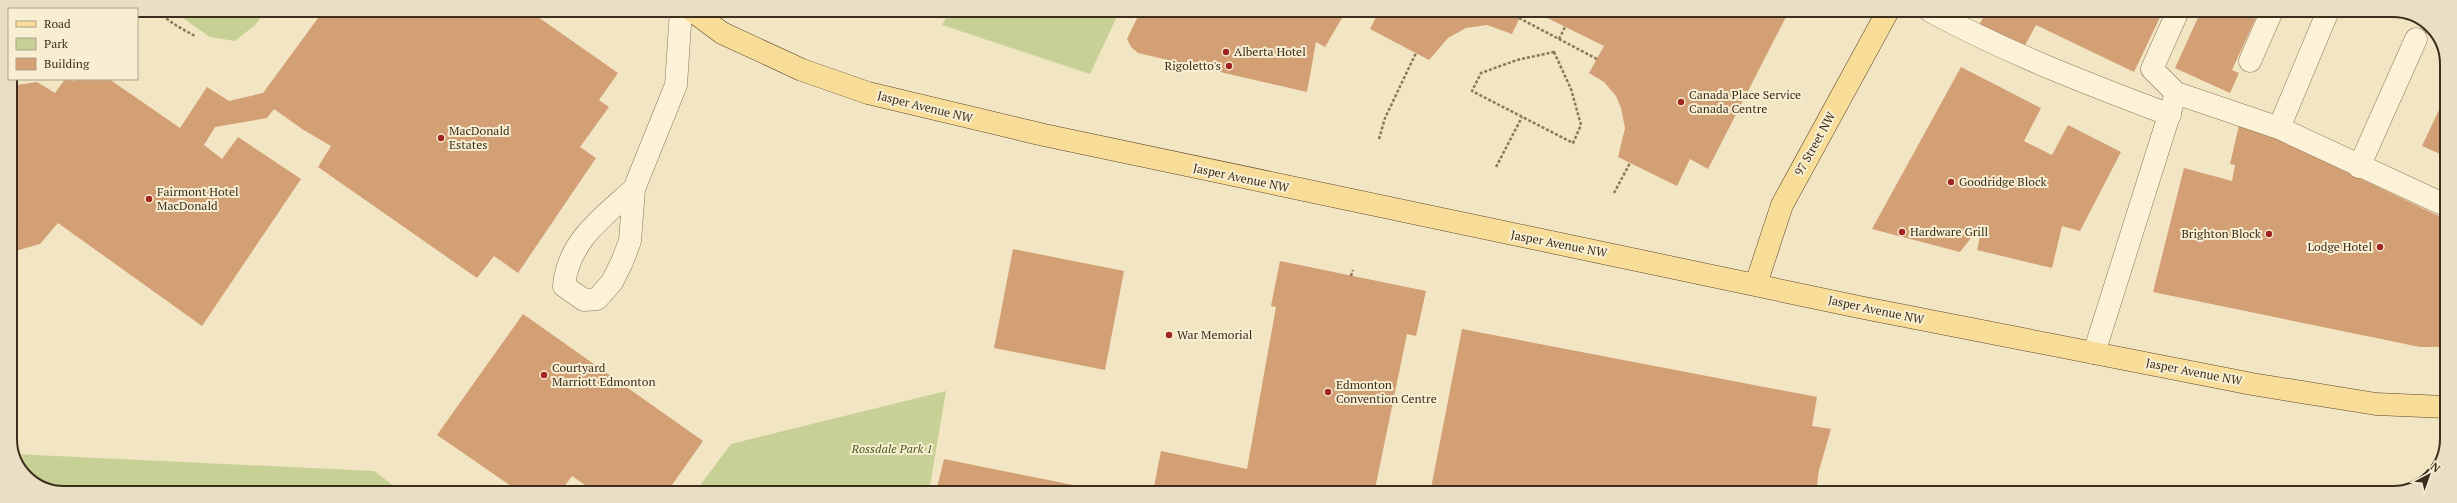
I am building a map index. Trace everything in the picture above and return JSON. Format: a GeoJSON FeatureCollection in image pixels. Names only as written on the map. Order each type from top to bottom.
{"type":"FeatureCollection","features":[{"type":"Feature","properties":{"kind":"main road","name":"Jasper Avenue NW"},"geometry":{"type":"LineString","coordinates":[[701,17],[722,32],[802,70],[868,93],[930,109],[1301,191],[1756,284],[1859,307],[2252,384],[2376,404],[2440,407]]}},
{"type":"Feature","properties":{"kind":"main road","name":"97 Street NW"},"geometry":{"type":"LineString","coordinates":[[1756,284],[1782,205],[1885,17]]}},
{"type":"Feature","properties":{"kind":"street"},"geometry":{"type":"LineString","coordinates":[[634,189],[587,231],[571,256],[564,286],[584,300],[597,299],[612,282],[630,241],[634,189],[676,85],[681,17]]}},
{"type":"Feature","properties":{"kind":"street"},"geometry":{"type":"LineString","coordinates":[[1942,17],[2066,76],[2170,115]]}},
{"type":"Feature","properties":{"kind":"street"},"geometry":{"type":"LineString","coordinates":[[2175,17],[2152,69],[2176,93],[2279,128],[2359,167],[2440,203]]}},
{"type":"Feature","properties":{"kind":"street"},"geometry":{"type":"LineString","coordinates":[[2250,61],[2269,17]]}},
{"type":"Feature","properties":{"kind":"street"},"geometry":{"type":"LineString","coordinates":[[2279,128],[2325,17]]}},
{"type":"Feature","properties":{"kind":"street"},"geometry":{"type":"LineString","coordinates":[[2359,167],[2416,39]]}},
{"type":"Feature","properties":{"kind":"street"},"geometry":{"type":"LineString","coordinates":[[2094,353],[2176,93]]}},
{"type":"Feature","properties":{"kind":"path"},"geometry":{"type":"LineString","coordinates":[[164,17],[195,36]]}},
{"type":"Feature","properties":{"kind":"path"},"geometry":{"type":"LineString","coordinates":[[1519,18],[1597,59]]}},
{"type":"Feature","properties":{"kind":"path"},"geometry":{"type":"LineString","coordinates":[[1559,39],[1566,27]]}},
{"type":"Feature","properties":{"kind":"path"},"geometry":{"type":"LineString","coordinates":[[1554,52],[1571,89],[1581,125],[1573,143],[1522,117],[1472,91],[1481,73],[1517,60],[1554,52]]}},
{"type":"Feature","properties":{"kind":"path"},"geometry":{"type":"LineString","coordinates":[[1379,139],[1385,118],[1416,53]]}},
{"type":"Feature","properties":{"kind":"path"},"geometry":{"type":"LineString","coordinates":[[1496,167],[1522,117]]}},
{"type":"Feature","properties":{"kind":"path"},"geometry":{"type":"LineString","coordinates":[[1614,193],[1630,163]]}},
{"type":"Feature","properties":{"kind":"path"},"geometry":{"type":"LineString","coordinates":[[1352,270],[1352,276]]}},
{"type":"Feature","properties":{"kind":"green space"},"geometry":{"type":"Polygon","coordinates":[[[181,17],[261,17],[255,25],[235,41],[210,37],[181,17]]]}},
{"type":"Feature","properties":{"kind":"green space"},"geometry":{"type":"Polygon","coordinates":[[[946,17],[1117,17],[1090,74],[942,25],[946,17]]]}},
{"type":"Feature","properties":{"kind":"green space","name":"Rossdale Park 1"},"geometry":{"type":"Polygon","coordinates":[[[946,391],[930,486],[700,486],[731,444],[946,391]]]}},
{"type":"Feature","properties":{"kind":"green space"},"geometry":{"type":"Polygon","coordinates":[[[20,454],[374,471],[394,486],[64,486],[49,484],[40,480],[23,463],[20,454]]]}},
{"type":"Feature","properties":{"kind":"building"},"geometry":{"type":"Polygon","coordinates":[[[319,17],[538,17],[618,73],[599,100],[609,107],[580,147],[596,158],[518,273],[494,256],[477,278],[318,167],[331,146],[302,129],[274,109],[267,118],[215,127],[204,145],[222,159],[238,137],[301,179],[202,326],[58,223],[40,244],[17,250],[17,85],[37,82],[55,93],[64,80],[110,80],[180,128],[207,87],[229,101],[263,93],[319,17]]]}},
{"type":"Feature","properties":{"kind":"building","name":"Alberta Hotel"},"geometry":{"type":"Polygon","coordinates":[[[1138,17],[1342,17],[1325,47],[1316,42],[1307,92],[1138,53],[1131,47],[1127,39],[1138,17]]]}},
{"type":"Feature","properties":{"kind":"building"},"geometry":{"type":"Polygon","coordinates":[[[1376,17],[1520,17],[1512,34],[1487,25],[1466,28],[1448,38],[1429,60],[1370,29],[1376,17]]]}},
{"type":"Feature","properties":{"kind":"building","name":"Canada Place Service Canada Centre"},"geometry":{"type":"Polygon","coordinates":[[[1545,17],[1786,17],[1708,169],[1690,159],[1677,186],[1618,157],[1625,128],[1621,108],[1616,96],[1604,82],[1589,73],[1604,46],[1545,17]]]}},
{"type":"Feature","properties":{"kind":"building"},"geometry":{"type":"Polygon","coordinates":[[[1984,17],[2160,17],[2134,72],[2036,25],[2024,47],[1979,25],[1984,17]]]}},
{"type":"Feature","properties":{"kind":"building"},"geometry":{"type":"Polygon","coordinates":[[[2198,17],[2256,17],[2232,70],[2239,73],[2230,93],[2175,68],[2198,17]]]}},
{"type":"Feature","properties":{"kind":"building"},"geometry":{"type":"Polygon","coordinates":[[[1961,67],[2041,108],[2024,141],[2052,155],[2068,125],[2121,152],[2080,231],[2062,226],[2052,268],[1977,250],[1983,223],[1960,252],[1872,229],[1961,67]]]}},
{"type":"Feature","properties":{"kind":"building"},"geometry":{"type":"Polygon","coordinates":[[[2440,108],[2440,154],[2422,146],[2440,108]]]}},
{"type":"Feature","properties":{"kind":"building"},"geometry":{"type":"Polygon","coordinates":[[[2240,121],[2440,217],[2440,347],[2420,347],[2153,292],[2184,168],[2232,181],[2235,165],[2230,164],[2240,121]]]}},
{"type":"Feature","properties":{"kind":"building"},"geometry":{"type":"Polygon","coordinates":[[[1013,249],[1124,271],[1105,370],[994,348],[1013,249]]]}},
{"type":"Feature","properties":{"kind":"building","name":"Edmonton Convention Centre"},"geometry":{"type":"Polygon","coordinates":[[[1280,261],[1426,291],[1416,336],[1407,334],[1376,486],[1154,486],[1161,451],[1247,469],[1276,307],[1271,306],[1280,261]]]}},
{"type":"Feature","properties":{"kind":"building","name":"Courtyard Marriott Edmonton"},"geometry":{"type":"Polygon","coordinates":[[[523,314],[703,441],[671,486],[586,486],[572,476],[564,486],[511,486],[437,435],[523,314]]]}},
{"type":"Feature","properties":{"kind":"building"},"geometry":{"type":"Polygon","coordinates":[[[1462,329],[1817,397],[1812,426],[1831,429],[1819,470],[1817,486],[1431,486],[1462,329]]]}},
{"type":"Feature","properties":{"kind":"building"},"geometry":{"type":"Polygon","coordinates":[[[944,459],[1078,486],[937,486],[944,459]]]}},
{"type":"Feature","properties":{"kind":"place","name":"Alberta Hotel"},"geometry":{"type":"Point","coordinates":[1226,52]}},
{"type":"Feature","properties":{"kind":"place","name":"Rigoletto's"},"geometry":{"type":"Point","coordinates":[1229,66]}},
{"type":"Feature","properties":{"kind":"place","name":"Canada Place Service Canada Centre"},"geometry":{"type":"Point","coordinates":[1681,102]}},
{"type":"Feature","properties":{"kind":"place","name":"MacDonald Estates"},"geometry":{"type":"Point","coordinates":[441,138]}},
{"type":"Feature","properties":{"kind":"place","name":"Goodridge Block"},"geometry":{"type":"Point","coordinates":[1951,182]}},
{"type":"Feature","properties":{"kind":"place","name":"Fairmont Hotel MacDonald"},"geometry":{"type":"Point","coordinates":[149,199]}},
{"type":"Feature","properties":{"kind":"place","name":"Hardware Grill"},"geometry":{"type":"Point","coordinates":[1902,232]}},
{"type":"Feature","properties":{"kind":"place","name":"Brighton Block"},"geometry":{"type":"Point","coordinates":[2269,234]}},
{"type":"Feature","properties":{"kind":"place","name":"Lodge Hotel"},"geometry":{"type":"Point","coordinates":[2380,247]}},
{"type":"Feature","properties":{"kind":"place","name":"War Memorial"},"geometry":{"type":"Point","coordinates":[1169,335]}},
{"type":"Feature","properties":{"kind":"place","name":"Courtyard Marriott Edmonton"},"geometry":{"type":"Point","coordinates":[544,375]}},
{"type":"Feature","properties":{"kind":"place","name":"Edmonton Convention Centre"},"geometry":{"type":"Point","coordinates":[1328,392]}}]}
